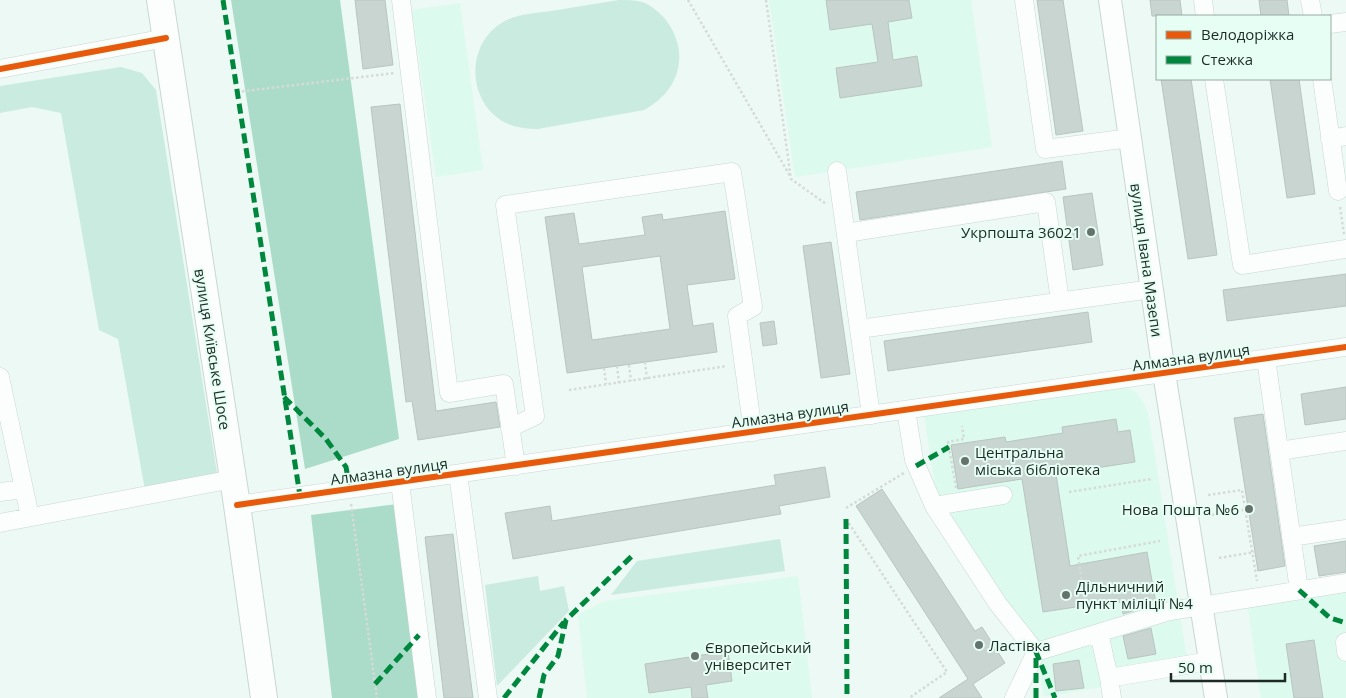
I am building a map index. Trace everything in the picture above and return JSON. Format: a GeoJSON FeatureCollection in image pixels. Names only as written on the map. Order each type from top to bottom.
{"type":"FeatureCollection","features":[{"type":"Feature","properties":{"kind":"highway","name":"вулиця Київське Шосе"},"geometry":{"type":"LineString","coordinates":[[160,0],[233,479],[264,698]]}},
{"type":"Feature","properties":{"kind":"main road","name":"вулиця Івана Мазепи"},"geometry":{"type":"LineString","coordinates":[[1110,0],[1164,373],[1216,698]]}},
{"type":"Feature","properties":{"kind":"street"},"geometry":{"type":"LineString","coordinates":[[401,0],[449,393],[504,384],[516,466]]}},
{"type":"Feature","properties":{"kind":"street"},"geometry":{"type":"LineString","coordinates":[[1024,0],[1045,149],[1130,138]]}},
{"type":"Feature","properties":{"kind":"street"},"geometry":{"type":"LineString","coordinates":[[1203,0],[1205,15]]}},
{"type":"Feature","properties":{"kind":"street"},"geometry":{"type":"LineString","coordinates":[[1310,0],[1313,15]]}},
{"type":"Feature","properties":{"kind":"street"},"geometry":{"type":"LineString","coordinates":[[1331,24],[1346,22]]}},
{"type":"Feature","properties":{"kind":"street"},"geometry":{"type":"LineString","coordinates":[[0,69],[166,38]]}},
{"type":"Feature","properties":{"kind":"street"},"geometry":{"type":"LineString","coordinates":[[1214,80],[1242,265],[1345,243]]}},
{"type":"Feature","properties":{"kind":"street"},"geometry":{"type":"LineString","coordinates":[[1322,80],[1338,138],[1338,191]]}},
{"type":"Feature","properties":{"kind":"street"},"geometry":{"type":"LineString","coordinates":[[837,171],[871,415]]}},
{"type":"Feature","properties":{"kind":"street"},"geometry":{"type":"LineString","coordinates":[[510,428],[535,416],[505,205],[732,172],[753,307],[737,316],[753,432]]}},
{"type":"Feature","properties":{"kind":"street"},"geometry":{"type":"LineString","coordinates":[[844,224],[1046,202],[1060,301]]}},
{"type":"Feature","properties":{"kind":"street"},"geometry":{"type":"LineString","coordinates":[[859,329],[1152,289]]}},
{"type":"Feature","properties":{"kind":"street","name":"Алмазна вулиця"},"geometry":{"type":"LineString","coordinates":[[237,506],[1346,347]]}},
{"type":"Feature","properties":{"kind":"street"},"geometry":{"type":"LineString","coordinates":[[1266,359],[1299,590]]}},
{"type":"Feature","properties":{"kind":"street"},"geometry":{"type":"LineString","coordinates":[[0,376],[30,517]]}},
{"type":"Feature","properties":{"kind":"street"},"geometry":{"type":"LineString","coordinates":[[906,410],[914,460],[934,506],[998,604],[1036,652]]}},
{"type":"Feature","properties":{"kind":"street"},"geometry":{"type":"LineString","coordinates":[[1279,451],[1346,441]]}},
{"type":"Feature","properties":{"kind":"street"},"geometry":{"type":"LineString","coordinates":[[458,474],[488,698]]}},
{"type":"Feature","properties":{"kind":"street"},"geometry":{"type":"LineString","coordinates":[[0,522],[233,479]]}},
{"type":"Feature","properties":{"kind":"street"},"geometry":{"type":"LineString","coordinates":[[400,482],[427,698]]}},
{"type":"Feature","properties":{"kind":"street"},"geometry":{"type":"LineString","coordinates":[[0,492],[24,489]]}},
{"type":"Feature","properties":{"kind":"street"},"geometry":{"type":"LineString","coordinates":[[934,506],[1003,495]]}},
{"type":"Feature","properties":{"kind":"street"},"geometry":{"type":"LineString","coordinates":[[1291,538],[1346,529]]}},
{"type":"Feature","properties":{"kind":"street"},"geometry":{"type":"LineString","coordinates":[[1014,698],[1036,652],[1170,611],[1346,583]]}},
{"type":"Feature","properties":{"kind":"street"},"geometry":{"type":"LineString","coordinates":[[1099,633],[1112,698]]}},
{"type":"Feature","properties":{"kind":"street"},"geometry":{"type":"LineString","coordinates":[[1346,642],[1346,652]]}},
{"type":"Feature","properties":{"kind":"street"},"geometry":{"type":"LineString","coordinates":[[1109,678],[1210,661]]}},
{"type":"Feature","properties":{"kind":"path"},"geometry":{"type":"LineString","coordinates":[[688,0],[791,179],[844,224]]}},
{"type":"Feature","properties":{"kind":"path"},"geometry":{"type":"LineString","coordinates":[[766,0],[791,179]]}},
{"type":"Feature","properties":{"kind":"path"},"geometry":{"type":"LineString","coordinates":[[238,92],[409,71]]}},
{"type":"Feature","properties":{"kind":"path"},"geometry":{"type":"LineString","coordinates":[[1338,191],[1345,243]]}},
{"type":"Feature","properties":{"kind":"path"},"geometry":{"type":"LineString","coordinates":[[645,362],[647,378]]}},
{"type":"Feature","properties":{"kind":"path"},"geometry":{"type":"LineString","coordinates":[[569,390],[744,364]]}},
{"type":"Feature","properties":{"kind":"path"},"geometry":{"type":"LineString","coordinates":[[629,365],[631,381]]}},
{"type":"Feature","properties":{"kind":"path"},"geometry":{"type":"LineString","coordinates":[[617,366],[619,382]]}},
{"type":"Feature","properties":{"kind":"path"},"geometry":{"type":"LineString","coordinates":[[604,368],[606,384]]}},
{"type":"Feature","properties":{"kind":"path"},"geometry":{"type":"LineString","coordinates":[[958,502],[948,442],[964,439],[962,426]]}},
{"type":"Feature","properties":{"kind":"path"},"geometry":{"type":"LineString","coordinates":[[846,508],[916,466]]}},
{"type":"Feature","properties":{"kind":"path"},"geometry":{"type":"LineString","coordinates":[[1069,492],[1151,479]]}},
{"type":"Feature","properties":{"kind":"path"},"geometry":{"type":"LineString","coordinates":[[350,490],[377,698]]}},
{"type":"Feature","properties":{"kind":"path"},"geometry":{"type":"LineString","coordinates":[[1208,495],[1242,490],[1254,552],[1259,596]]}},
{"type":"Feature","properties":{"kind":"path"},"geometry":{"type":"LineString","coordinates":[[1212,515],[1247,510]]}},
{"type":"Feature","properties":{"kind":"path"},"geometry":{"type":"LineString","coordinates":[[846,519],[947,672],[910,698]]}},
{"type":"Feature","properties":{"kind":"path"},"geometry":{"type":"LineString","coordinates":[[1086,609],[1078,556],[1160,542]]}},
{"type":"Feature","properties":{"kind":"path"},"geometry":{"type":"LineString","coordinates":[[1219,558],[1254,552]]}},
{"type":"Feature","properties":{"kind":"shaded area"},"geometry":{"type":"Polygon","coordinates":[[[231,0],[340,0],[399,439],[305,469],[231,0]]]}},
{"type":"Feature","properties":{"kind":"shaded area"},"geometry":{"type":"Polygon","coordinates":[[[619,0],[642,2],[655,9],[664,17],[674,33],[678,46],[678,71],[666,93],[644,110],[538,129],[508,124],[494,115],[484,103],[478,89],[476,74],[477,59],[482,45],[490,32],[503,22],[514,17],[619,0]]]}},
{"type":"Feature","properties":{"kind":"shaded area"},"geometry":{"type":"Polygon","coordinates":[[[769,0],[971,0],[992,147],[795,177],[769,0]]]}},
{"type":"Feature","properties":{"kind":"shaded area"},"geometry":{"type":"Polygon","coordinates":[[[460,3],[483,170],[436,177],[412,10],[460,3]]]}},
{"type":"Feature","properties":{"kind":"shaded area"},"geometry":{"type":"Polygon","coordinates":[[[121,67],[142,73],[156,90],[217,473],[145,490],[118,339],[99,330],[61,113],[32,107],[0,113],[0,86],[121,67]]]}},
{"type":"Feature","properties":{"kind":"shaded area"},"geometry":{"type":"Polygon","coordinates":[[[1125,387],[1136,392],[1148,412],[1189,672],[1044,697],[1036,647],[937,499],[924,414],[1125,387]]]}},
{"type":"Feature","properties":{"kind":"shaded area"},"geometry":{"type":"Polygon","coordinates":[[[397,504],[422,698],[332,698],[311,515],[397,504]]]}},
{"type":"Feature","properties":{"kind":"shaded area"},"geometry":{"type":"Polygon","coordinates":[[[780,539],[785,571],[611,595],[637,561],[780,539]]]}},
{"type":"Feature","properties":{"kind":"shaded area"},"geometry":{"type":"Polygon","coordinates":[[[538,576],[540,591],[564,586],[569,611],[497,686],[485,585],[538,576]]]}},
{"type":"Feature","properties":{"kind":"shaded area","name":"Європейський університет"},"geometry":{"type":"Polygon","coordinates":[[[798,576],[812,698],[587,698],[578,615],[605,601],[798,576]]]}},
{"type":"Feature","properties":{"kind":"shaded area"},"geometry":{"type":"Polygon","coordinates":[[[1346,587],[1346,698],[1261,698],[1247,602],[1346,587]]]}},
{"type":"Feature","properties":{"kind":"building"},"geometry":{"type":"Polygon","coordinates":[[[355,0],[385,0],[393,65],[363,69],[355,0]]]}},
{"type":"Feature","properties":{"kind":"building"},"geometry":{"type":"Polygon","coordinates":[[[826,0],[909,0],[912,18],[888,22],[893,60],[917,56],[922,86],[840,98],[836,68],[878,62],[872,24],[830,30],[826,0]]]}},
{"type":"Feature","properties":{"kind":"building"},"geometry":{"type":"Polygon","coordinates":[[[1037,0],[1063,0],[1083,131],[1056,135],[1037,0]]]}},
{"type":"Feature","properties":{"kind":"building"},"geometry":{"type":"Polygon","coordinates":[[[1150,0],[1180,0],[1182,15],[1152,16],[1150,0]]]}},
{"type":"Feature","properties":{"kind":"building"},"geometry":{"type":"Polygon","coordinates":[[[1259,0],[1287,0],[1289,15],[1261,15],[1259,0]]]}},
{"type":"Feature","properties":{"kind":"building"},"geometry":{"type":"Polygon","coordinates":[[[1161,80],[1191,80],[1217,255],[1188,259],[1161,80]]]}},
{"type":"Feature","properties":{"kind":"building"},"geometry":{"type":"Polygon","coordinates":[[[1270,80],[1299,80],[1315,194],[1287,198],[1270,80]]]}},
{"type":"Feature","properties":{"kind":"building"},"geometry":{"type":"Polygon","coordinates":[[[400,104],[436,411],[496,402],[500,427],[418,440],[412,401],[406,402],[371,107],[400,104]]]}},
{"type":"Feature","properties":{"kind":"building"},"geometry":{"type":"Polygon","coordinates":[[[1062,161],[1066,189],[860,220],[856,192],[1062,161]]]}},
{"type":"Feature","properties":{"kind":"building"},"geometry":{"type":"Polygon","coordinates":[[[1092,193],[1103,265],[1073,270],[1063,197],[1092,193]]]}},
{"type":"Feature","properties":{"kind":"building"},"geometry":{"type":"Polygon","coordinates":[[[725,211],[735,279],[687,285],[693,326],[713,323],[717,352],[567,373],[545,217],[574,213],[579,244],[645,235],[642,217],[662,214],[663,220],[725,211]],[[660,256],[582,267],[592,340],[670,329],[660,256]]]}},
{"type":"Feature","properties":{"kind":"building"},"geometry":{"type":"Polygon","coordinates":[[[831,242],[850,374],[821,378],[803,246],[831,242]]]}},
{"type":"Feature","properties":{"kind":"building"},"geometry":{"type":"Polygon","coordinates":[[[1346,274],[1346,306],[1227,321],[1223,290],[1346,274]]]}},
{"type":"Feature","properties":{"kind":"building"},"geometry":{"type":"Polygon","coordinates":[[[1088,312],[1092,342],[888,371],[884,341],[1088,312]]]}},
{"type":"Feature","properties":{"kind":"building"},"geometry":{"type":"Polygon","coordinates":[[[774,321],[777,344],[763,346],[760,323],[774,321]]]}},
{"type":"Feature","properties":{"kind":"building"},"geometry":{"type":"Polygon","coordinates":[[[1346,387],[1346,419],[1305,425],[1301,394],[1346,387]]]}},
{"type":"Feature","properties":{"kind":"building"},"geometry":{"type":"Polygon","coordinates":[[[1263,414],[1285,566],[1258,571],[1234,418],[1263,414]]]}},
{"type":"Feature","properties":{"kind":"building"},"geometry":{"type":"Polygon","coordinates":[[[1116,419],[1118,432],[1130,430],[1135,462],[1056,474],[1070,566],[1147,552],[1156,604],[1123,614],[1121,602],[1043,612],[1022,479],[958,489],[951,445],[1005,437],[1006,442],[1063,433],[1062,427],[1116,419]]]}},
{"type":"Feature","properties":{"kind":"building"},"geometry":{"type":"Polygon","coordinates":[[[825,467],[830,497],[779,506],[781,514],[513,559],[505,513],[550,506],[552,521],[776,485],[774,475],[825,467]]]}},
{"type":"Feature","properties":{"kind":"building"},"geometry":{"type":"Polygon","coordinates":[[[882,489],[975,631],[982,627],[1005,663],[973,684],[982,698],[939,698],[968,679],[856,506],[882,489]]]}},
{"type":"Feature","properties":{"kind":"building"},"geometry":{"type":"Polygon","coordinates":[[[453,534],[473,698],[444,698],[425,537],[453,534]]]}},
{"type":"Feature","properties":{"kind":"building"},"geometry":{"type":"Polygon","coordinates":[[[1346,541],[1346,572],[1319,576],[1314,546],[1346,541]]]}},
{"type":"Feature","properties":{"kind":"building"},"geometry":{"type":"Polygon","coordinates":[[[1151,628],[1156,654],[1128,659],[1123,636],[1151,628]]]}},
{"type":"Feature","properties":{"kind":"building"},"geometry":{"type":"Polygon","coordinates":[[[1314,640],[1323,698],[1294,698],[1286,644],[1314,640]]]}},
{"type":"Feature","properties":{"kind":"building"},"geometry":{"type":"Polygon","coordinates":[[[728,651],[732,681],[706,685],[708,698],[692,698],[691,687],[649,693],[645,664],[728,651]]]}},
{"type":"Feature","properties":{"kind":"building"},"geometry":{"type":"Polygon","coordinates":[[[1079,660],[1084,688],[1056,691],[1053,664],[1079,660]]]}},
{"type":"Feature","properties":{"kind":"marked path"},"geometry":{"type":"LineString","coordinates":[[223,0],[300,496]]}},
{"type":"Feature","properties":{"kind":"marked path"},"geometry":{"type":"LineString","coordinates":[[284,397],[326,439],[346,467],[350,489]]}},
{"type":"Feature","properties":{"kind":"marked path"},"geometry":{"type":"LineString","coordinates":[[916,466],[949,447]]}},
{"type":"Feature","properties":{"kind":"marked path"},"geometry":{"type":"LineString","coordinates":[[846,519],[847,698]]}},
{"type":"Feature","properties":{"kind":"marked path"},"geometry":{"type":"LineString","coordinates":[[539,698],[544,675],[558,656],[566,620],[634,554]]}},
{"type":"Feature","properties":{"kind":"marked path"},"geometry":{"type":"LineString","coordinates":[[1299,590],[1330,618],[1346,623]]}},
{"type":"Feature","properties":{"kind":"marked path"},"geometry":{"type":"LineString","coordinates":[[504,698],[564,622]]}},
{"type":"Feature","properties":{"kind":"marked path"},"geometry":{"type":"LineString","coordinates":[[375,684],[419,635]]}},
{"type":"Feature","properties":{"kind":"marked path"},"geometry":{"type":"LineString","coordinates":[[1036,698],[1036,652],[1055,698]]}},
{"type":"Feature","properties":{"kind":"cycle path"},"geometry":{"type":"LineString","coordinates":[[0,69],[166,38]]}},
{"type":"Feature","properties":{"kind":"cycle path"},"geometry":{"type":"LineString","coordinates":[[237,505],[1346,347]]}},
{"type":"Feature","properties":{"kind":"place","name":"Укрпошта 36021"},"geometry":{"type":"Point","coordinates":[1091,232]}},
{"type":"Feature","properties":{"kind":"place","name":"Центральна міська бібліотека"},"geometry":{"type":"Point","coordinates":[965,461]}},
{"type":"Feature","properties":{"kind":"place","name":"Нова Пошта №6"},"geometry":{"type":"Point","coordinates":[1249,509]}},
{"type":"Feature","properties":{"kind":"place","name":"Дільничний пункт міліції №4"},"geometry":{"type":"Point","coordinates":[1066,595]}},
{"type":"Feature","properties":{"kind":"place","name":"Ластівка"},"geometry":{"type":"Point","coordinates":[979,645]}},
{"type":"Feature","properties":{"kind":"place","name":"Європейський університет"},"geometry":{"type":"Point","coordinates":[695,656]}}]}
